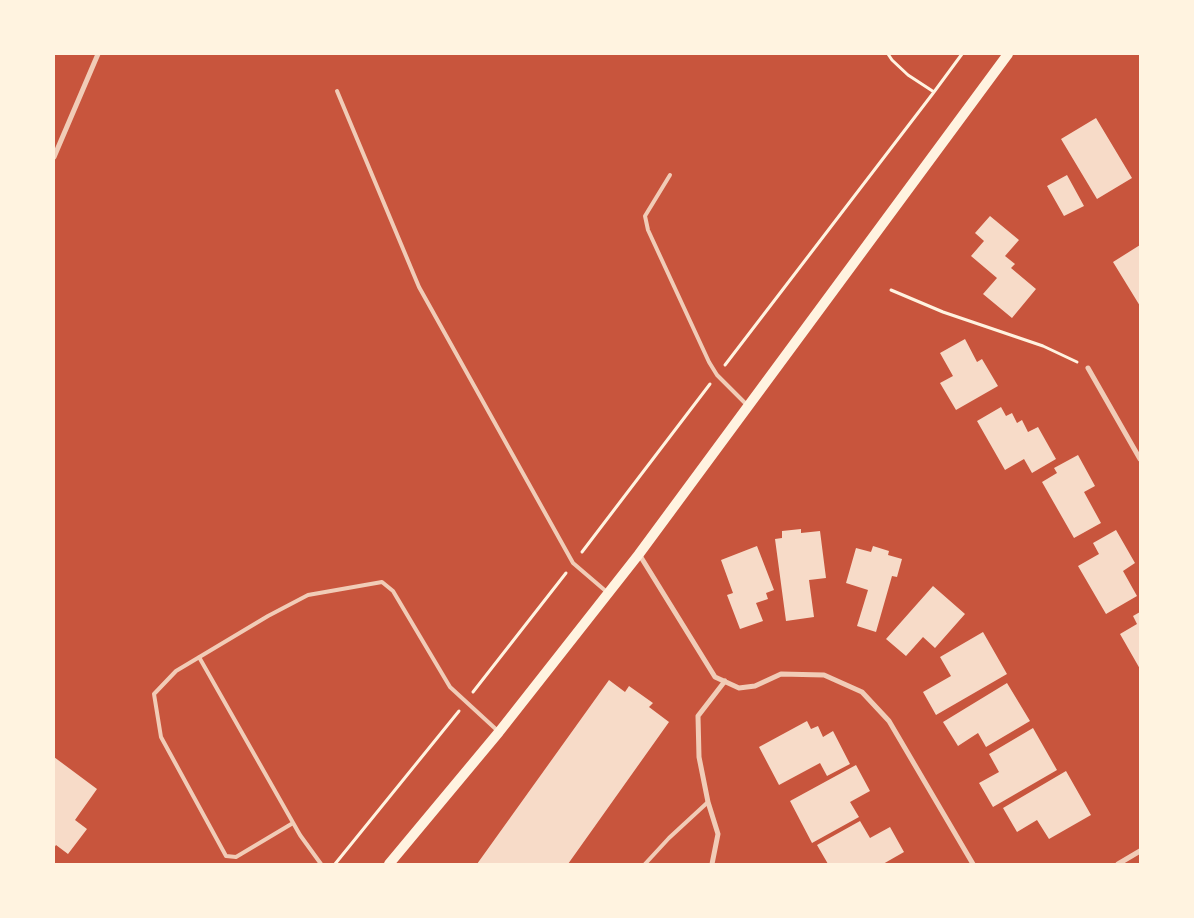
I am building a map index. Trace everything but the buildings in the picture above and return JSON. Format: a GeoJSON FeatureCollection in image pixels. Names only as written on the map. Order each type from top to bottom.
{"type":"FeatureCollection","features":[{"type":"Feature","properties":{"kind":"main road"},"geometry":{"type":"LineString","coordinates":[[388,864],[498,732],[639,554],[1008,54]]}},
{"type":"Feature","properties":{"kind":"street"},"geometry":{"type":"LineString","coordinates":[[54,158],[98,54]]}},
{"type":"Feature","properties":{"kind":"street"},"geometry":{"type":"LineString","coordinates":[[1088,368],[1140,459]]}},
{"type":"Feature","properties":{"kind":"street"},"geometry":{"type":"LineString","coordinates":[[639,554],[715,677],[738,688],[756,686],[782,674],[824,675],[862,692],[889,721],[972,864]]}},
{"type":"Feature","properties":{"kind":"street"},"geometry":{"type":"LineString","coordinates":[[712,864],[718,834],[708,802],[699,757],[698,716],[725,682]]}},
{"type":"Feature","properties":{"kind":"street"},"geometry":{"type":"LineString","coordinates":[[1118,864],[1140,851]]}},
{"type":"Feature","properties":{"kind":"lane"},"geometry":{"type":"LineString","coordinates":[[337,91],[419,287],[573,564],[608,593]]}},
{"type":"Feature","properties":{"kind":"lane"},"geometry":{"type":"LineString","coordinates":[[670,175],[645,216],[648,230],[709,362],[717,375],[748,406]]}},
{"type":"Feature","properties":{"kind":"lane"},"geometry":{"type":"LineString","coordinates":[[293,823],[236,857],[226,856],[160,737],[154,694],[176,671],[268,616],[308,595],[382,582],[393,591],[450,687],[498,732]]}},
{"type":"Feature","properties":{"kind":"lane"},"geometry":{"type":"LineString","coordinates":[[199,657],[293,823],[321,864]]}},
{"type":"Feature","properties":{"kind":"lane"},"geometry":{"type":"LineString","coordinates":[[645,864],[669,838],[708,802]]}},
{"type":"Feature","properties":{"kind":"path"},"geometry":{"type":"LineString","coordinates":[[888,54],[908,75],[934,92]]}},
{"type":"Feature","properties":{"kind":"path"},"geometry":{"type":"LineString","coordinates":[[578,557],[962,54]]}},
{"type":"Feature","properties":{"kind":"path"},"geometry":{"type":"LineString","coordinates":[[891,290],[943,312],[1043,346],[1088,368]]}},
{"type":"Feature","properties":{"kind":"path"},"geometry":{"type":"LineString","coordinates":[[476,689],[569,569]]}},
{"type":"Feature","properties":{"kind":"path"},"geometry":{"type":"LineString","coordinates":[[335,864],[453,719]]}}]}
